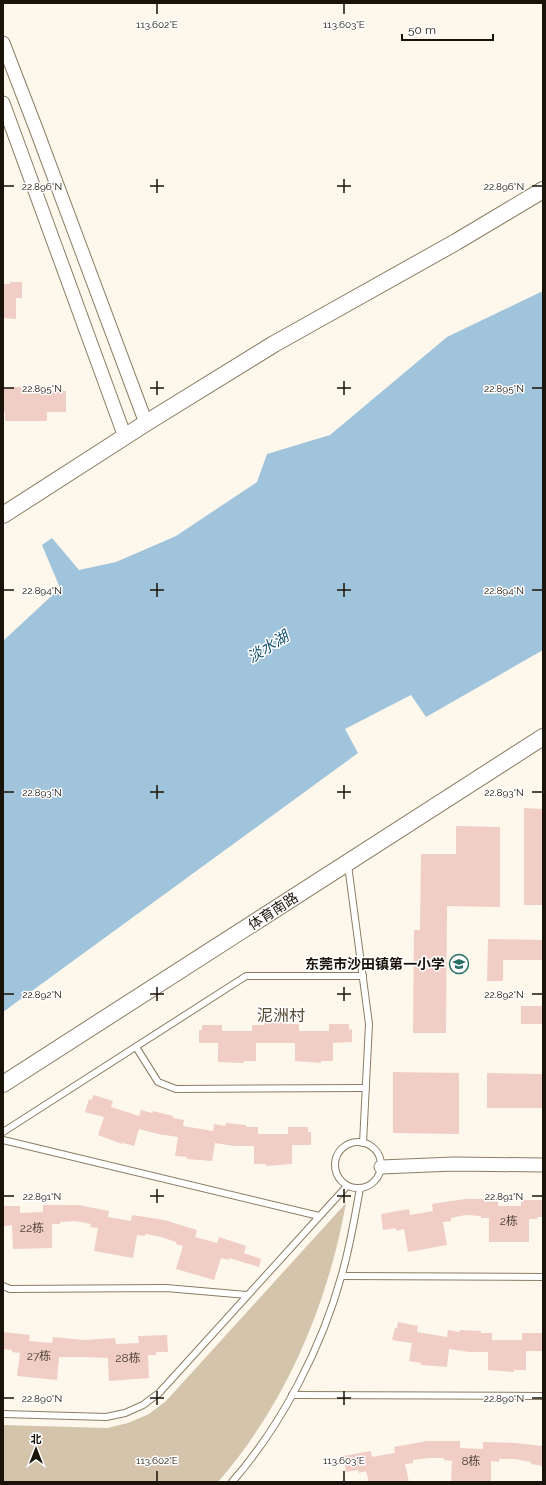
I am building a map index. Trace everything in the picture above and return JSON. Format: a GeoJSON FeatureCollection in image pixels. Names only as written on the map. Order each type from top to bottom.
{"type":"FeatureCollection","features":[{"type":"Feature","properties":{"kind":"street"},"geometry":{"type":"LineString","coordinates":[[3,43],[146,423]]}},
{"type":"Feature","properties":{"kind":"street"},"geometry":{"type":"LineString","coordinates":[[3,103],[125,437]]}},
{"type":"Feature","properties":{"kind":"street"},"geometry":{"type":"LineString","coordinates":[[14,133],[35,126]]}},
{"type":"Feature","properties":{"kind":"street"},"geometry":{"type":"LineString","coordinates":[[3,515],[146,423],[274,344],[456,242],[543,190]]}},
{"type":"Feature","properties":{"kind":"street","name":"体育南路"},"geometry":{"type":"LineString","coordinates":[[3,1084],[543,737]]}},
{"type":"Feature","properties":{"kind":"street"},"geometry":{"type":"LineString","coordinates":[[381,1167],[454,1164],[543,1165]]}},
{"type":"Feature","properties":{"kind":"lane"},"geometry":{"type":"LineString","coordinates":[[347,864],[369,1024],[363,1143]]}},
{"type":"Feature","properties":{"kind":"lane"},"geometry":{"type":"LineString","coordinates":[[3,1132],[246,976],[362,976]]}},
{"type":"Feature","properties":{"kind":"lane"},"geometry":{"type":"LineString","coordinates":[[136,1046],[158,1082],[176,1089],[366,1088]]}},
{"type":"Feature","properties":{"kind":"lane"},"geometry":{"type":"LineString","coordinates":[[3,1140],[319,1216]]}},
{"type":"Feature","properties":{"kind":"lane"},"geometry":{"type":"LineString","coordinates":[[363,1143],[374,1149],[378,1154],[381,1160],[381,1167],[377,1179],[372,1184],[360,1188],[347,1186],[342,1182],[336,1170],[336,1157],[344,1147],[350,1144],[363,1143]]}},
{"type":"Feature","properties":{"kind":"lane"},"geometry":{"type":"LineString","coordinates":[[3,1414],[106,1417],[125,1413],[143,1405],[158,1393],[347,1186]]}},
{"type":"Feature","properties":{"kind":"lane"},"geometry":{"type":"LineString","coordinates":[[232,1482],[267,1436],[292,1395],[314,1350],[328,1317],[342,1276],[360,1188]]}},
{"type":"Feature","properties":{"kind":"lane"},"geometry":{"type":"LineString","coordinates":[[342,1276],[543,1276]]}},
{"type":"Feature","properties":{"kind":"lane"},"geometry":{"type":"LineString","coordinates":[[3,1286],[10,1289],[166,1288],[247,1295]]}},
{"type":"Feature","properties":{"kind":"lane"},"geometry":{"type":"LineString","coordinates":[[292,1395],[543,1396]]}},
{"type":"Feature","properties":{"kind":"shaded area"},"geometry":{"type":"Polygon","coordinates":[[[346,1203],[328,1278],[316,1315],[301,1351],[284,1386],[264,1420],[242,1452],[218,1482],[3,1482],[3,1425],[107,1428],[128,1423],[149,1414],[166,1401],[346,1203]]]}},
{"type":"Feature","properties":{"kind":"water","name":"淡水湖"},"geometry":{"type":"Polygon","coordinates":[[[543,291],[543,650],[426,717],[411,695],[345,729],[358,753],[3,1012],[3,641],[60,588],[42,545],[52,538],[79,570],[116,562],[176,536],[257,482],[267,454],[330,435],[447,337],[543,291]]]}},
{"type":"Feature","properties":{"kind":"building"},"geometry":{"type":"Polygon","coordinates":[[[10,282],[22,282],[22,298],[16,298],[16,319],[3,318],[3,284],[10,284],[10,282]]]}},
{"type":"Feature","properties":{"kind":"building"},"geometry":{"type":"Polygon","coordinates":[[[42,387],[51,388],[51,391],[66,391],[66,412],[47,412],[47,421],[5,421],[5,412],[3,412],[3,388],[42,387]]]}},
{"type":"Feature","properties":{"kind":"building"},"geometry":{"type":"Polygon","coordinates":[[[524,808],[543,809],[543,905],[524,905],[524,808]]]}},
{"type":"Feature","properties":{"kind":"building"},"geometry":{"type":"Polygon","coordinates":[[[456,826],[500,827],[500,907],[447,906],[446,1033],[413,1033],[414,930],[420,930],[421,854],[456,854],[456,826]]]}},
{"type":"Feature","properties":{"kind":"building"},"geometry":{"type":"Polygon","coordinates":[[[488,939],[543,940],[543,960],[503,960],[503,981],[487,981],[488,939]]]}},
{"type":"Feature","properties":{"kind":"building"},"geometry":{"type":"Polygon","coordinates":[[[521,1006],[543,1006],[543,1024],[521,1024],[521,1006]]]}},
{"type":"Feature","properties":{"kind":"building"},"geometry":{"type":"Polygon","coordinates":[[[264,1022],[287,1022],[287,1024],[299,1024],[299,1031],[329,1031],[329,1024],[349,1024],[349,1030],[352,1029],[352,1042],[333,1043],[333,1061],[321,1061],[321,1063],[295,1061],[295,1043],[256,1043],[256,1061],[244,1061],[244,1063],[218,1062],[218,1043],[199,1043],[199,1030],[202,1030],[202,1025],[222,1025],[222,1031],[252,1031],[252,1025],[264,1025],[264,1022]]]}},
{"type":"Feature","properties":{"kind":"building"},"geometry":{"type":"Polygon","coordinates":[[[393,1072],[459,1073],[459,1134],[393,1133],[393,1072]]]}},
{"type":"Feature","properties":{"kind":"building"},"geometry":{"type":"Polygon","coordinates":[[[487,1073],[543,1074],[543,1108],[487,1108],[487,1073]]]}},
{"type":"Feature","properties":{"kind":"building"},"geometry":{"type":"Polygon","coordinates":[[[93,1095],[113,1101],[111,1107],[139,1116],[141,1110],[152,1113],[153,1111],[184,1120],[183,1126],[213,1131],[214,1124],[225,1126],[226,1123],[246,1125],[246,1127],[258,1127],[258,1134],[288,1134],[288,1127],[308,1127],[308,1132],[311,1132],[311,1145],[292,1145],[292,1164],[266,1166],[266,1164],[254,1164],[254,1146],[234,1146],[215,1143],[212,1161],[187,1159],[187,1157],[175,1156],[178,1137],[139,1129],[134,1146],[122,1144],[98,1135],[104,1117],[85,1112],[89,1099],[92,1100],[93,1095]]]}},
{"type":"Feature","properties":{"kind":"building"},"geometry":{"type":"Polygon","coordinates":[[[465,1199],[498,1199],[498,1206],[521,1206],[521,1200],[543,1200],[543,1217],[529,1219],[529,1242],[489,1242],[489,1218],[466,1215],[451,1218],[451,1221],[443,1222],[447,1245],[408,1252],[404,1229],[396,1231],[396,1228],[383,1230],[381,1214],[409,1209],[410,1215],[433,1211],[432,1204],[465,1199]]]}},
{"type":"Feature","properties":{"kind":"building"},"geometry":{"type":"Polygon","coordinates":[[[43,1205],[78,1205],[109,1211],[108,1217],[131,1221],[132,1215],[164,1220],[197,1230],[195,1237],[217,1243],[219,1237],[246,1246],[244,1253],[261,1259],[259,1267],[229,1258],[229,1260],[221,1258],[214,1280],[176,1269],[183,1246],[161,1237],[145,1234],[145,1236],[137,1235],[133,1258],[94,1251],[98,1228],[90,1227],[91,1224],[75,1221],[52,1224],[52,1248],[13,1249],[12,1225],[4,1226],[3,1206],[20,1206],[20,1213],[43,1212],[43,1205]]]}},
{"type":"Feature","properties":{"kind":"building"},"geometry":{"type":"Polygon","coordinates":[[[398,1322],[418,1326],[417,1332],[447,1337],[448,1330],[459,1332],[460,1330],[481,1331],[481,1333],[492,1333],[492,1340],[522,1340],[522,1333],[543,1333],[543,1351],[526,1351],[526,1370],[514,1370],[514,1372],[488,1370],[488,1352],[469,1352],[449,1349],[447,1367],[421,1365],[421,1363],[409,1361],[412,1343],[392,1340],[398,1322]]]}},
{"type":"Feature","properties":{"kind":"building"},"geometry":{"type":"Polygon","coordinates":[[[3,1332],[30,1335],[29,1341],[52,1343],[53,1337],[85,1340],[115,1338],[116,1344],[139,1343],[138,1336],[167,1335],[168,1352],[156,1352],[156,1355],[148,1355],[149,1378],[109,1381],[108,1358],[84,1357],[59,1357],[57,1380],[17,1376],[20,1353],[3,1349],[3,1332]]]}},
{"type":"Feature","properties":{"kind":"building"},"geometry":{"type":"Polygon","coordinates":[[[427,1441],[460,1441],[460,1448],[483,1449],[483,1442],[543,1446],[543,1466],[515,1459],[499,1459],[499,1462],[491,1461],[491,1482],[451,1482],[452,1461],[444,1460],[444,1458],[413,1460],[413,1463],[405,1464],[409,1482],[369,1482],[366,1471],[359,1473],[358,1470],[346,1472],[343,1456],[371,1451],[372,1457],[395,1453],[394,1447],[427,1441]]]}},
{"type":"Feature","properties":{"kind":"place","name":"东莞市沙田镇第一小学"},"geometry":{"type":"Point","coordinates":[459,964]}},
{"type":"Feature","properties":{"kind":"district","name":"泥洲村"},"geometry":{"type":"Point","coordinates":[281,1015]}}]}
